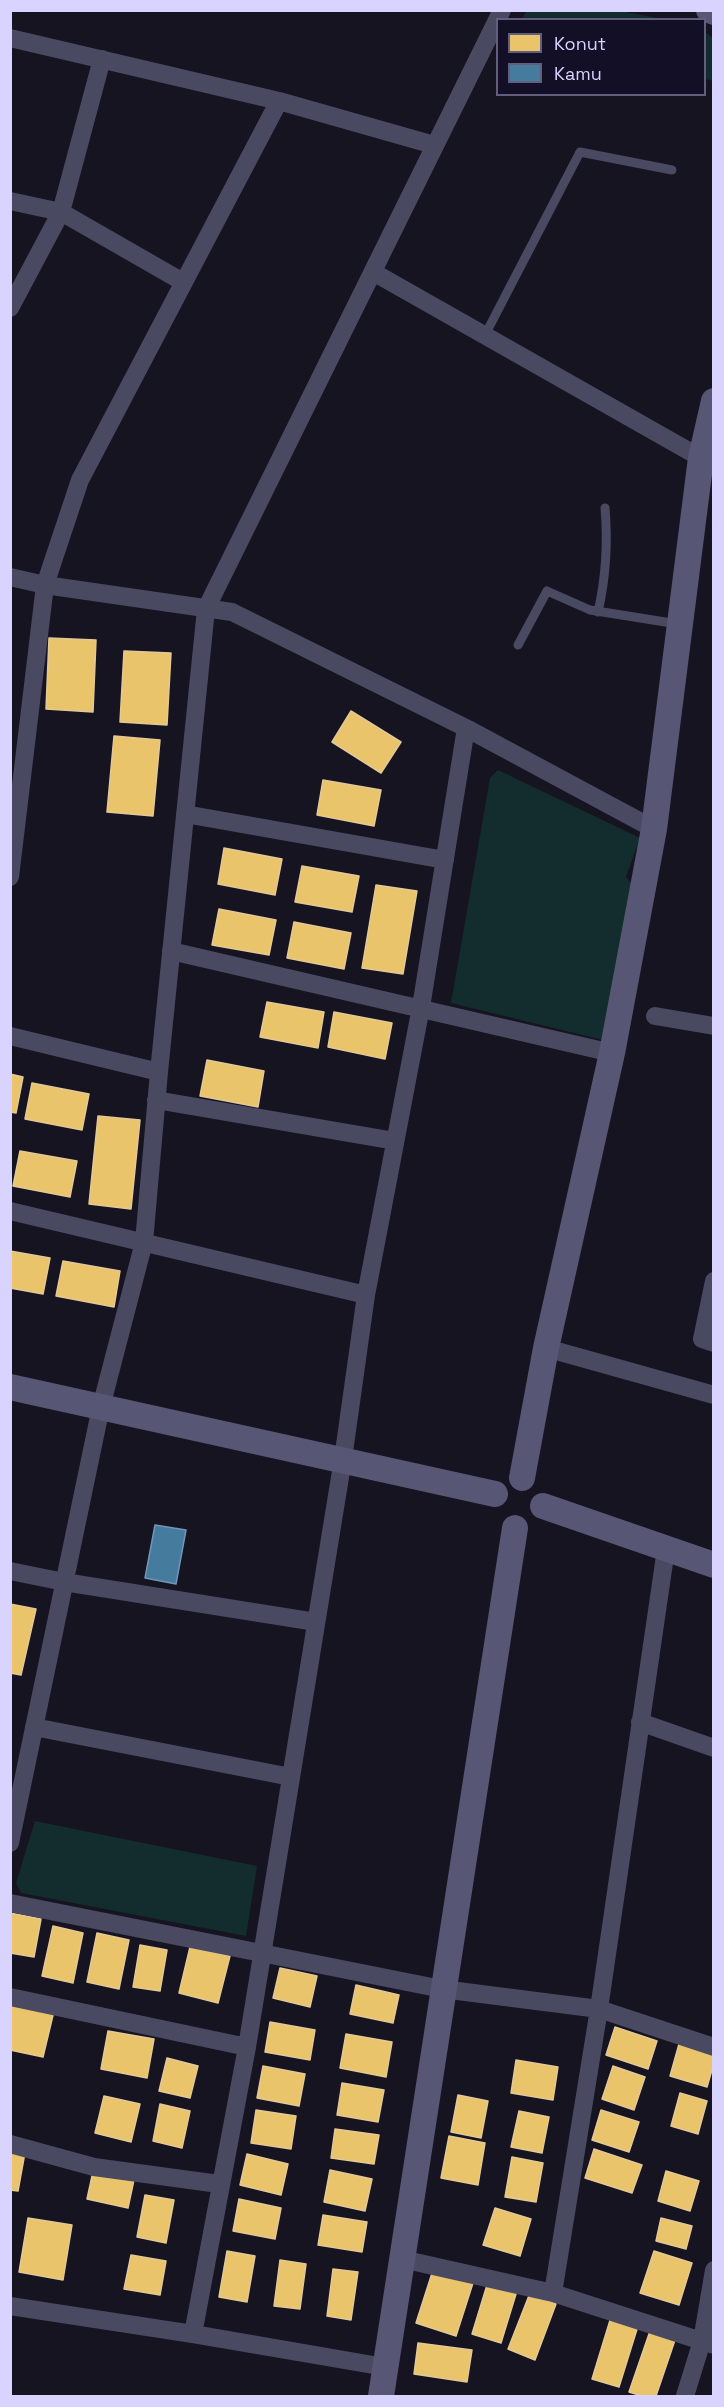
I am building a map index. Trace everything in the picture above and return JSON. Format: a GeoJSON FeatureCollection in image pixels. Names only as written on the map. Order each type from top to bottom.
{"type":"FeatureCollection","features":[{"type":"Feature","properties":{"kind":"street"},"geometry":{"type":"LineString","coordinates":[[709,10],[714,12]]}},
{"type":"Feature","properties":{"kind":"street"},"geometry":{"type":"LineString","coordinates":[[10,1843],[101,1407],[144,1242],[156,1100],[206,609],[496,22]]}},
{"type":"Feature","properties":{"kind":"street"},"geometry":{"type":"LineString","coordinates":[[10,38],[279,102],[434,145]]}},
{"type":"Feature","properties":{"kind":"street"},"geometry":{"type":"LineString","coordinates":[[10,308],[61,212],[102,59]]}},
{"type":"Feature","properties":{"kind":"street"},"geometry":{"type":"LineString","coordinates":[[10,877],[45,585],[80,480],[279,102]]}},
{"type":"Feature","properties":{"kind":"street"},"geometry":{"type":"LineString","coordinates":[[10,201],[61,212],[183,282]]}},
{"type":"Feature","properties":{"kind":"street"},"geometry":{"type":"LineString","coordinates":[[373,272],[701,458]]}},
{"type":"Feature","properties":{"kind":"street"},"geometry":{"type":"LineString","coordinates":[[522,1478],[546,1348],[612,1053],[654,829],[701,458],[714,401]]}},
{"type":"Feature","properties":{"kind":"street"},"geometry":{"type":"LineString","coordinates":[[10,577],[45,585],[232,612],[466,728],[654,829]]}},
{"type":"Feature","properties":{"kind":"street"},"geometry":{"type":"LineString","coordinates":[[193,2334],[219,2184],[247,2047],[343,1459],[366,1295],[421,1007],[466,728]]}},
{"type":"Feature","properties":{"kind":"street"},"geometry":{"type":"LineString","coordinates":[[185,814],[445,860]]}},
{"type":"Feature","properties":{"kind":"street"},"geometry":{"type":"LineString","coordinates":[[171,951],[612,1053]]}},
{"type":"Feature","properties":{"kind":"street"},"geometry":{"type":"LineString","coordinates":[[655,1016],[714,1026]]}},
{"type":"Feature","properties":{"kind":"street"},"geometry":{"type":"LineString","coordinates":[[10,1036],[159,1072]]}},
{"type":"Feature","properties":{"kind":"street"},"geometry":{"type":"LineString","coordinates":[[156,1100],[395,1141]]}},
{"type":"Feature","properties":{"kind":"street"},"geometry":{"type":"LineString","coordinates":[[10,1211],[366,1295]]}},
{"type":"Feature","properties":{"kind":"street"},"geometry":{"type":"LineString","coordinates":[[714,1281],[702,1339],[714,1343]]}},
{"type":"Feature","properties":{"kind":"street"},"geometry":{"type":"LineString","coordinates":[[546,1348],[714,1395]]}},
{"type":"Feature","properties":{"kind":"street"},"geometry":{"type":"LineString","coordinates":[[10,1387],[495,1494]]}},
{"type":"Feature","properties":{"kind":"street"},"geometry":{"type":"LineString","coordinates":[[522,1478],[536,1485],[540,1491],[543,1506],[537,1520],[530,1525],[515,1528],[501,1522],[496,1516],[495,1494],[505,1481],[522,1478]]}},
{"type":"Feature","properties":{"kind":"street"},"geometry":{"type":"LineString","coordinates":[[543,1506],[714,1565]]}},
{"type":"Feature","properties":{"kind":"street"},"geometry":{"type":"LineString","coordinates":[[381,2397],[442,1989],[515,1528]]}},
{"type":"Feature","properties":{"kind":"street"},"geometry":{"type":"LineString","coordinates":[[553,2293],[599,2009],[666,1549]]}},
{"type":"Feature","properties":{"kind":"street"},"geometry":{"type":"LineString","coordinates":[[10,1571],[64,1582],[316,1622]]}},
{"type":"Feature","properties":{"kind":"street"},"geometry":{"type":"LineString","coordinates":[[640,1722],[714,1748]]}},
{"type":"Feature","properties":{"kind":"street"},"geometry":{"type":"LineString","coordinates":[[34,1727],[291,1777]]}},
{"type":"Feature","properties":{"kind":"street"},"geometry":{"type":"LineString","coordinates":[[10,1903],[442,1989],[599,2009],[714,2047]]}},
{"type":"Feature","properties":{"kind":"street"},"geometry":{"type":"LineString","coordinates":[[10,1997],[247,2047]]}},
{"type":"Feature","properties":{"kind":"street"},"geometry":{"type":"LineString","coordinates":[[10,2144],[94,2167],[219,2184]]}},
{"type":"Feature","properties":{"kind":"street"},"geometry":{"type":"LineString","coordinates":[[402,2259],[553,2293],[708,2343]]}},
{"type":"Feature","properties":{"kind":"street"},"geometry":{"type":"LineString","coordinates":[[685,2397],[708,2343],[714,2270]]}},
{"type":"Feature","properties":{"kind":"street"},"geometry":{"type":"LineString","coordinates":[[10,2306],[385,2367]]}},
{"type":"Feature","properties":{"kind":"lane"},"geometry":{"type":"LineString","coordinates":[[485,335],[580,152],[672,170]]}},
{"type":"Feature","properties":{"kind":"lane"},"geometry":{"type":"LineString","coordinates":[[598,612],[603,591],[607,550],[605,507]]}},
{"type":"Feature","properties":{"kind":"lane"},"geometry":{"type":"LineString","coordinates":[[518,645],[547,591],[580,607],[598,612],[680,624]]}},
{"type":"Feature","properties":{"kind":"green space"},"geometry":{"type":"Polygon","coordinates":[[[527,10],[620,11],[658,18],[523,18],[527,10]]]}},
{"type":"Feature","properties":{"kind":"green space"},"geometry":{"type":"Polygon","coordinates":[[[706,33],[713,38],[713,81],[706,79],[706,33]]]}},
{"type":"Feature","properties":{"kind":"green space"},"geometry":{"type":"Polygon","coordinates":[[[498,770],[640,838],[626,877],[635,888],[603,1040],[451,1003],[490,778],[498,770]]]}},
{"type":"Feature","properties":{"kind":"green space"},"geometry":{"type":"Polygon","coordinates":[[[35,1821],[257,1866],[246,1936],[21,1893],[16,1883],[35,1821]]]}},
{"type":"Feature","properties":{"kind":"building: Konut"},"geometry":{"type":"Polygon","coordinates":[[[49,638],[96,640],[93,712],[46,709],[49,638]]]}},
{"type":"Feature","properties":{"kind":"building: Konut"},"geometry":{"type":"Polygon","coordinates":[[[124,651],[171,653],[167,725],[120,722],[124,651]]]}},
{"type":"Feature","properties":{"kind":"building: Konut"},"geometry":{"type":"Polygon","coordinates":[[[351,711],[401,742],[381,773],[332,742],[351,711]]]}},
{"type":"Feature","properties":{"kind":"building: Konut"},"geometry":{"type":"Polygon","coordinates":[[[114,736],[160,740],[153,816],[107,812],[114,736]]]}},
{"type":"Feature","properties":{"kind":"building: Konut"},"geometry":{"type":"Polygon","coordinates":[[[323,780],[381,790],[374,826],[317,815],[323,780]]]}},
{"type":"Feature","properties":{"kind":"building: Konut"},"geometry":{"type":"Polygon","coordinates":[[[224,848],[282,859],[275,895],[218,884],[224,848]]]}},
{"type":"Feature","properties":{"kind":"building: Konut"},"geometry":{"type":"Polygon","coordinates":[[[302,866],[359,876],[352,912],[295,902],[302,866]]]}},
{"type":"Feature","properties":{"kind":"building: Konut"},"geometry":{"type":"Polygon","coordinates":[[[376,885],[417,891],[403,974],[362,968],[376,885]]]}},
{"type":"Feature","properties":{"kind":"building: Konut"},"geometry":{"type":"Polygon","coordinates":[[[219,909],[276,920],[269,955],[212,945],[219,909]]]}},
{"type":"Feature","properties":{"kind":"building: Konut"},"geometry":{"type":"Polygon","coordinates":[[[294,922],[351,933],[344,969],[287,958],[294,922]]]}},
{"type":"Feature","properties":{"kind":"building: Konut"},"geometry":{"type":"Polygon","coordinates":[[[267,1002],[324,1012],[318,1048],[260,1037],[267,1002]]]}},
{"type":"Feature","properties":{"kind":"building: Konut"},"geometry":{"type":"Polygon","coordinates":[[[334,1012],[392,1023],[385,1059],[328,1047],[334,1012]]]}},
{"type":"Feature","properties":{"kind":"building: Konut"},"geometry":{"type":"Polygon","coordinates":[[[207,1060],[264,1071],[258,1107],[200,1096],[207,1060]]]}},
{"type":"Feature","properties":{"kind":"building: Konut"},"geometry":{"type":"Polygon","coordinates":[[[10,1074],[23,1077],[16,1113],[10,1112],[10,1074]]]}},
{"type":"Feature","properties":{"kind":"building: Konut"},"geometry":{"type":"Polygon","coordinates":[[[32,1083],[89,1094],[82,1130],[25,1119],[32,1083]]]}},
{"type":"Feature","properties":{"kind":"building: Konut"},"geometry":{"type":"Polygon","coordinates":[[[98,1116],[140,1120],[131,1209],[89,1204],[98,1116]]]}},
{"type":"Feature","properties":{"kind":"building: Konut"},"geometry":{"type":"Polygon","coordinates":[[[20,1151],[77,1161],[70,1197],[13,1186],[20,1151]]]}},
{"type":"Feature","properties":{"kind":"building: Konut"},"geometry":{"type":"Polygon","coordinates":[[[10,1251],[50,1258],[43,1294],[10,1288],[10,1251]]]}},
{"type":"Feature","properties":{"kind":"building: Konut"},"geometry":{"type":"Polygon","coordinates":[[[63,1261],[120,1271],[114,1307],[56,1296],[63,1261]]]}},
{"type":"Feature","properties":{"kind":"building: Konut"},"geometry":{"type":"Polygon","coordinates":[[[10,1604],[36,1609],[21,1675],[10,1673],[10,1604]]]}},
{"type":"Feature","properties":{"kind":"building: Konut"},"geometry":{"type":"Polygon","coordinates":[[[10,1913],[41,1919],[34,1957],[10,1953],[10,1913]]]}},
{"type":"Feature","properties":{"kind":"building: Konut"},"geometry":{"type":"Polygon","coordinates":[[[53,1926],[83,1933],[73,1983],[42,1976],[53,1926]]]}},
{"type":"Feature","properties":{"kind":"building: Konut"},"geometry":{"type":"Polygon","coordinates":[[[97,1933],[129,1940],[119,1989],[87,1982],[97,1933]]]}},
{"type":"Feature","properties":{"kind":"building: Konut"},"geometry":{"type":"Polygon","coordinates":[[[140,1945],[167,1950],[160,1991],[133,1987],[140,1945]]]}},
{"type":"Feature","properties":{"kind":"building: Konut"},"geometry":{"type":"Polygon","coordinates":[[[190,1947],[230,1956],[218,2003],[179,1993],[190,1947]]]}},
{"type":"Feature","properties":{"kind":"building: Konut"},"geometry":{"type":"Polygon","coordinates":[[[280,1968],[317,1976],[310,2007],[273,1998],[280,1968]]]}},
{"type":"Feature","properties":{"kind":"building: Konut"},"geometry":{"type":"Polygon","coordinates":[[[356,1985],[399,1995],[393,2023],[350,2014],[356,1985]]]}},
{"type":"Feature","properties":{"kind":"building: Konut"},"geometry":{"type":"Polygon","coordinates":[[[10,1998],[54,2011],[43,2057],[10,2050],[10,1998]]]}},
{"type":"Feature","properties":{"kind":"building: Konut"},"geometry":{"type":"Polygon","coordinates":[[[270,2022],[315,2030],[310,2060],[265,2052],[270,2022]]]}},
{"type":"Feature","properties":{"kind":"building: Konut"},"geometry":{"type":"Polygon","coordinates":[[[615,2027],[657,2041],[648,2069],[606,2055],[615,2027]]]}},
{"type":"Feature","properties":{"kind":"building: Konut"},"geometry":{"type":"Polygon","coordinates":[[[108,2031],[154,2039],[147,2078],[101,2069],[108,2031]]]}},
{"type":"Feature","properties":{"kind":"building: Konut"},"geometry":{"type":"Polygon","coordinates":[[[346,2034],[392,2042],[386,2077],[340,2068],[346,2034]]]}},
{"type":"Feature","properties":{"kind":"building: Konut"},"geometry":{"type":"Polygon","coordinates":[[[679,2044],[714,2054],[714,2063],[707,2087],[670,2076],[679,2044]]]}},
{"type":"Feature","properties":{"kind":"building: Konut"},"geometry":{"type":"Polygon","coordinates":[[[167,2058],[198,2066],[190,2098],[159,2091],[167,2058]]]}},
{"type":"Feature","properties":{"kind":"building: Konut"},"geometry":{"type":"Polygon","coordinates":[[[516,2060],[558,2067],[553,2100],[511,2093],[516,2060]]]}},
{"type":"Feature","properties":{"kind":"building: Konut"},"geometry":{"type":"Polygon","coordinates":[[[263,2066],[305,2074],[299,2106],[257,2098],[263,2066]]]}},
{"type":"Feature","properties":{"kind":"building: Konut"},"geometry":{"type":"Polygon","coordinates":[[[613,2066],[645,2077],[634,2110],[602,2099],[613,2066]]]}},
{"type":"Feature","properties":{"kind":"building: Konut"},"geometry":{"type":"Polygon","coordinates":[[[342,2083],[384,2090],[378,2122],[337,2115],[342,2083]]]}},
{"type":"Feature","properties":{"kind":"building: Konut"},"geometry":{"type":"Polygon","coordinates":[[[680,2093],[707,2101],[698,2134],[671,2126],[680,2093]]]}},
{"type":"Feature","properties":{"kind":"building: Konut"},"geometry":{"type":"Polygon","coordinates":[[[458,2095],[488,2101],[481,2138],[451,2132],[458,2095]]]}},
{"type":"Feature","properties":{"kind":"building: Konut"},"geometry":{"type":"Polygon","coordinates":[[[104,2096],[140,2104],[131,2142],[95,2133],[104,2096]]]}},
{"type":"Feature","properties":{"kind":"building: Konut"},"geometry":{"type":"Polygon","coordinates":[[[160,2104],[190,2111],[182,2148],[153,2141],[160,2104]]]}},
{"type":"Feature","properties":{"kind":"building: Konut"},"geometry":{"type":"Polygon","coordinates":[[[256,2110],[296,2116],[291,2149],[251,2143],[256,2110]]]}},
{"type":"Feature","properties":{"kind":"building: Konut"},"geometry":{"type":"Polygon","coordinates":[[[601,2110],[639,2122],[629,2152],[592,2140],[601,2110]]]}},
{"type":"Feature","properties":{"kind":"building: Konut"},"geometry":{"type":"Polygon","coordinates":[[[519,2111],[549,2117],[542,2153],[511,2147],[519,2111]]]}},
{"type":"Feature","properties":{"kind":"building: Konut"},"geometry":{"type":"Polygon","coordinates":[[[335,2129],[379,2135],[374,2164],[331,2158],[335,2129]]]}},
{"type":"Feature","properties":{"kind":"building: Konut"},"geometry":{"type":"Polygon","coordinates":[[[449,2136],[485,2143],[478,2185],[441,2178],[449,2136]]]}},
{"type":"Feature","properties":{"kind":"building: Konut"},"geometry":{"type":"Polygon","coordinates":[[[10,2144],[26,2147],[18,2191],[10,2190],[10,2144]]]}},
{"type":"Feature","properties":{"kind":"building: Konut"},"geometry":{"type":"Polygon","coordinates":[[[594,2149],[642,2165],[632,2193],[585,2178],[594,2149]]]}},
{"type":"Feature","properties":{"kind":"building: Konut"},"geometry":{"type":"Polygon","coordinates":[[[247,2154],[288,2164],[281,2195],[240,2185],[247,2154]]]}},
{"type":"Feature","properties":{"kind":"building: Konut"},"geometry":{"type":"Polygon","coordinates":[[[512,2157],[543,2163],[536,2202],[505,2197],[512,2157]]]}},
{"type":"Feature","properties":{"kind":"building: Konut"},"geometry":{"type":"Polygon","coordinates":[[[94,2167],[135,2175],[128,2208],[87,2199],[94,2167]]]}},
{"type":"Feature","properties":{"kind":"building: Konut"},"geometry":{"type":"Polygon","coordinates":[[[330,2170],[372,2179],[365,2211],[324,2202],[330,2170]]]}},
{"type":"Feature","properties":{"kind":"building: Konut"},"geometry":{"type":"Polygon","coordinates":[[[666,2171],[699,2181],[690,2211],[658,2201],[666,2171]]]}},
{"type":"Feature","properties":{"kind":"building: Konut"},"geometry":{"type":"Polygon","coordinates":[[[145,2195],[174,2200],[166,2243],[137,2237],[145,2195]]]}},
{"type":"Feature","properties":{"kind":"building: Konut"},"geometry":{"type":"Polygon","coordinates":[[[239,2199],[281,2208],[275,2239],[233,2231],[239,2199]]]}},
{"type":"Feature","properties":{"kind":"building: Konut"},"geometry":{"type":"Polygon","coordinates":[[[495,2208],[531,2219],[520,2256],[483,2245],[495,2208]]]}},
{"type":"Feature","properties":{"kind":"building: Konut"},"geometry":{"type":"Polygon","coordinates":[[[323,2215],[367,2222],[362,2252],[318,2245],[323,2215]]]}},
{"type":"Feature","properties":{"kind":"building: Konut"},"geometry":{"type":"Polygon","coordinates":[[[28,2218],[72,2225],[63,2280],[19,2272],[28,2218]]]}},
{"type":"Feature","properties":{"kind":"building: Konut"},"geometry":{"type":"Polygon","coordinates":[[[661,2218],[692,2226],[686,2249],[656,2241],[661,2218]]]}},
{"type":"Feature","properties":{"kind":"building: Konut"},"geometry":{"type":"Polygon","coordinates":[[[227,2251],[255,2256],[247,2302],[219,2297],[227,2251]]]}},
{"type":"Feature","properties":{"kind":"building: Konut"},"geometry":{"type":"Polygon","coordinates":[[[654,2251],[692,2263],[679,2305],[640,2293],[654,2251]]]}},
{"type":"Feature","properties":{"kind":"building: Konut"},"geometry":{"type":"Polygon","coordinates":[[[131,2255],[166,2261],[160,2295],[124,2289],[131,2255]]]}},
{"type":"Feature","properties":{"kind":"building: Konut"},"geometry":{"type":"Polygon","coordinates":[[[280,2260],[306,2264],[300,2309],[274,2306],[280,2260]]]}},
{"type":"Feature","properties":{"kind":"building: Konut"},"geometry":{"type":"Polygon","coordinates":[[[333,2269],[358,2272],[351,2320],[327,2316],[333,2269]]]}},
{"type":"Feature","properties":{"kind":"building: Konut"},"geometry":{"type":"Polygon","coordinates":[[[433,2270],[473,2283],[456,2336],[416,2323],[433,2270]]]}},
{"type":"Feature","properties":{"kind":"building: Konut"},"geometry":{"type":"Polygon","coordinates":[[[487,2285],[516,2294],[501,2343],[472,2334],[487,2285]]]}},
{"type":"Feature","properties":{"kind":"building: Konut"},"geometry":{"type":"Polygon","coordinates":[[[530,2293],[556,2304],[535,2360],[508,2349],[530,2293]]]}},
{"type":"Feature","properties":{"kind":"building: Konut"},"geometry":{"type":"Polygon","coordinates":[[[611,2317],[638,2326],[619,2387],[592,2379],[611,2317]]]}},
{"type":"Feature","properties":{"kind":"building: Konut"},"geometry":{"type":"Polygon","coordinates":[[[650,2331],[675,2340],[656,2396],[642,2396],[629,2392],[650,2331]]]}},
{"type":"Feature","properties":{"kind":"building: Konut"},"geometry":{"type":"Polygon","coordinates":[[[418,2343],[472,2350],[467,2382],[414,2374],[418,2343]]]}},
{"type":"Feature","properties":{"kind":"building: Kamu"},"geometry":{"type":"Polygon","coordinates":[[[155,1525],[186,1530],[176,1584],[145,1578],[155,1525]]]}}]}
